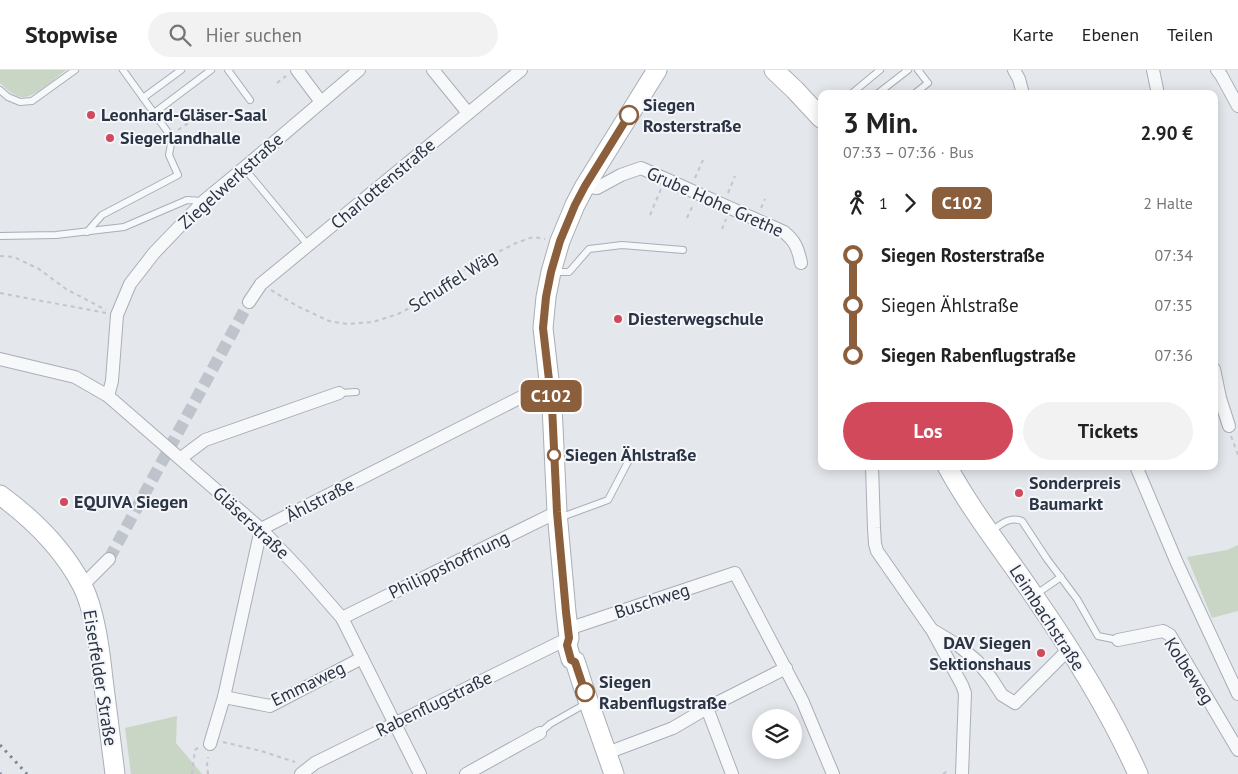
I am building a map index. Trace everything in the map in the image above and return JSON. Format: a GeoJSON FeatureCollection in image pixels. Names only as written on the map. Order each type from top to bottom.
{"type":"FeatureCollection","features":[{"type":"Feature","properties":{"kind":"main road"},"geometry":{"type":"LineString","coordinates":[[614,774],[575,662],[571,660],[567,645],[569,633],[543,328],[551,272],[560,241],[575,205],[657,70]]}},
{"type":"Feature","properties":{"kind":"main road"},"geometry":{"type":"LineString","coordinates":[[774,70],[818,115]]}},
{"type":"Feature","properties":{"kind":"main road","name":"Leimbachstraße"},"geometry":{"type":"LineString","coordinates":[[949,470],[973,509],[1069,649],[1108,714],[1138,774]]}},
{"type":"Feature","properties":{"kind":"main road","name":"Eiserfelder Straße"},"geometry":{"type":"LineString","coordinates":[[0,495],[48,538],[64,557],[82,586],[89,604],[100,655],[115,774]]}},
{"type":"Feature","properties":{"kind":"street","name":"Ziegelwerkstraße"},"geometry":{"type":"LineString","coordinates":[[108,396],[117,315],[130,284],[154,253],[204,201],[359,70]]}},
{"type":"Feature","properties":{"kind":"street"},"geometry":{"type":"LineString","coordinates":[[433,70],[468,113]]}},
{"type":"Feature","properties":{"kind":"street","name":"Charlottenstraße"},"geometry":{"type":"LineString","coordinates":[[249,302],[261,284],[522,70]]}},
{"type":"Feature","properties":{"kind":"street"},"geometry":{"type":"LineString","coordinates":[[1014,70],[1022,90]]}},
{"type":"Feature","properties":{"kind":"street"},"geometry":{"type":"LineString","coordinates":[[1153,70],[1157,90]]}},
{"type":"Feature","properties":{"kind":"street"},"geometry":{"type":"LineString","coordinates":[[1217,70],[1238,106]]}},
{"type":"Feature","properties":{"kind":"street"},"geometry":{"type":"LineString","coordinates":[[293,72],[321,102]]}},
{"type":"Feature","properties":{"kind":"street","name":"Grube Hohe Grethe"},"geometry":{"type":"LineString","coordinates":[[585,186],[596,188],[621,175],[641,168],[784,232],[792,239],[799,251],[801,263]]}},
{"type":"Feature","properties":{"kind":"street","name":"Gläserstraße"},"geometry":{"type":"LineString","coordinates":[[0,359],[75,377],[108,396],[261,529],[342,618],[420,774]]}},
{"type":"Feature","properties":{"kind":"street","name":"Ählstraße"},"geometry":{"type":"LineString","coordinates":[[261,529],[549,383]]}},
{"type":"Feature","properties":{"kind":"street"},"geometry":{"type":"LineString","coordinates":[[1218,388],[1229,426]]}},
{"type":"Feature","properties":{"kind":"street"},"geometry":{"type":"LineString","coordinates":[[181,458],[205,440],[339,393]]}},
{"type":"Feature","properties":{"kind":"street"},"geometry":{"type":"LineString","coordinates":[[872,470],[874,528],[877,551],[932,630],[965,693],[962,774]]}},
{"type":"Feature","properties":{"kind":"street"},"geometry":{"type":"LineString","coordinates":[[1138,470],[1238,694]]}},
{"type":"Feature","properties":{"kind":"street","name":"Philippshoffnung"},"geometry":{"type":"LineString","coordinates":[[342,618],[558,515]]}},
{"type":"Feature","properties":{"kind":"street"},"geometry":{"type":"LineString","coordinates":[[210,744],[224,697],[261,529]]}},
{"type":"Feature","properties":{"kind":"street"},"geometry":{"type":"LineString","coordinates":[[82,586],[109,559]]}},
{"type":"Feature","properties":{"kind":"street","name":"Buschweg"},"geometry":{"type":"LineString","coordinates":[[569,633],[736,573],[786,668]]}},
{"type":"Feature","properties":{"kind":"street"},"geometry":{"type":"LineString","coordinates":[[932,630],[958,646],[977,661],[1002,695],[1015,703],[1069,649]]}},
{"type":"Feature","properties":{"kind":"street","name":"Kolbeweg"},"geometry":{"type":"LineString","coordinates":[[1118,640],[1163,631],[1170,635],[1238,750]]}},
{"type":"Feature","properties":{"kind":"street","name":"Rabenflugstraße"},"geometry":{"type":"LineString","coordinates":[[301,774],[315,764],[569,633]]}},
{"type":"Feature","properties":{"kind":"street","name":"Emmaweg"},"geometry":{"type":"LineString","coordinates":[[224,697],[270,706],[362,658]]}},
{"type":"Feature","properties":{"kind":"street"},"geometry":{"type":"LineString","coordinates":[[607,753],[673,728],[707,708],[786,668],[802,700],[833,774]]}},
{"type":"Feature","properties":{"kind":"street"},"geometry":{"type":"LineString","coordinates":[[707,708],[732,774]]}},
{"type":"Feature","properties":{"kind":"street"},"geometry":{"type":"LineString","coordinates":[[466,774],[540,733]]}},
{"type":"Feature","properties":{"kind":"lane"},"geometry":{"type":"LineString","coordinates":[[0,90],[8,97],[20,102],[32,101],[75,70]]}},
{"type":"Feature","properties":{"kind":"lane"},"geometry":{"type":"LineString","coordinates":[[87,232],[102,215],[178,175],[169,156],[172,138],[124,70]]}},
{"type":"Feature","properties":{"kind":"lane"},"geometry":{"type":"LineString","coordinates":[[143,98],[181,70]]}},
{"type":"Feature","properties":{"kind":"lane"},"geometry":{"type":"LineString","coordinates":[[154,113],[211,70]]}},
{"type":"Feature","properties":{"kind":"lane"},"geometry":{"type":"LineString","coordinates":[[228,70],[250,100]]}},
{"type":"Feature","properties":{"kind":"lane"},"geometry":{"type":"LineString","coordinates":[[856,90],[880,70]]}},
{"type":"Feature","properties":{"kind":"lane"},"geometry":{"type":"LineString","coordinates":[[882,90],[908,70]]}},
{"type":"Feature","properties":{"kind":"lane"},"geometry":{"type":"LineString","coordinates":[[918,70],[928,83],[919,90]]}},
{"type":"Feature","properties":{"kind":"lane"},"geometry":{"type":"LineString","coordinates":[[244,168],[308,245]]}},
{"type":"Feature","properties":{"kind":"lane"},"geometry":{"type":"LineString","coordinates":[[0,236],[56,235],[124,227],[187,200],[204,201]]}},
{"type":"Feature","properties":{"kind":"lane"},"geometry":{"type":"LineString","coordinates":[[551,272],[569,272],[589,249],[622,246],[683,250]]}},
{"type":"Feature","properties":{"kind":"lane"},"geometry":{"type":"LineString","coordinates":[[339,393],[356,392]]}},
{"type":"Feature","properties":{"kind":"lane"},"geometry":{"type":"LineString","coordinates":[[558,515],[608,500],[630,458]]}},
{"type":"Feature","properties":{"kind":"lane"},"geometry":{"type":"LineString","coordinates":[[989,532],[1006,521],[1012,519],[1022,521],[1077,599],[1098,636],[1118,640]]}},
{"type":"Feature","properties":{"kind":"lane"},"geometry":{"type":"LineString","coordinates":[[1034,596],[1061,577]]}},
{"type":"Feature","properties":{"kind":"lane"},"geometry":{"type":"LineString","coordinates":[[540,733],[550,724],[589,702]]}},
{"type":"Feature","properties":{"kind":"path"},"geometry":{"type":"LineString","coordinates":[[276,83],[293,72]]}},
{"type":"Feature","properties":{"kind":"path"},"geometry":{"type":"LineString","coordinates":[[178,130],[193,120]]}},
{"type":"Feature","properties":{"kind":"path"},"geometry":{"type":"LineString","coordinates":[[688,218],[703,160]]}},
{"type":"Feature","properties":{"kind":"path"},"geometry":{"type":"LineString","coordinates":[[724,205],[735,176]]}},
{"type":"Feature","properties":{"kind":"path"},"geometry":{"type":"LineString","coordinates":[[650,215],[666,178]]}},
{"type":"Feature","properties":{"kind":"path","name":"Schuffel Wäg"},"geometry":{"type":"LineString","coordinates":[[261,284],[297,306],[329,321],[347,324],[373,322],[398,314],[421,302],[467,268],[516,243],[533,237]]}},
{"type":"Feature","properties":{"kind":"path"},"geometry":{"type":"LineString","coordinates":[[0,256],[14,258],[39,269],[66,289],[117,315]]}},
{"type":"Feature","properties":{"kind":"path"},"geometry":{"type":"LineString","coordinates":[[0,293],[117,315]]}},
{"type":"Feature","properties":{"kind":"path"},"geometry":{"type":"LineString","coordinates":[[1229,426],[1238,455]]}},
{"type":"Feature","properties":{"kind":"path"},"geometry":{"type":"LineString","coordinates":[[192,774],[195,750],[202,744],[210,744],[217,741],[261,751],[299,764],[315,764]]}},
{"type":"Feature","properties":{"kind":"path"},"geometry":{"type":"LineString","coordinates":[[208,774],[207,765],[210,744]]}},
{"type":"Feature","properties":{"kind":"green space"},"geometry":{"type":"Polygon","coordinates":[[[0,70],[66,70],[39,91],[20,97],[0,83],[0,70]]]}},
{"type":"Feature","properties":{"kind":"green space"},"geometry":{"type":"Polygon","coordinates":[[[1238,545],[1238,611],[1212,618],[1187,557],[1227,550],[1238,545]]]}},
{"type":"Feature","properties":{"kind":"green space"},"geometry":{"type":"Polygon","coordinates":[[[177,716],[176,743],[202,774],[131,774],[125,728],[177,716]]]}},
{"type":"Feature","properties":{"kind":"tunnel"},"geometry":{"type":"LineString","coordinates":[[109,559],[249,302]]}},
{"type":"Feature","properties":{"kind":"railway"},"geometry":{"type":"LineString","coordinates":[[0,745],[27,774]]}},
{"type":"Feature","properties":{"kind":"bus line","name":"C102"},"geometry":{"type":"LineString","coordinates":[[585,692],[575,662],[571,660],[567,645],[569,638],[557,512],[552,406],[543,328],[546,297],[560,241],[585,186],[629,115]]}},
{"type":"Feature","properties":{"kind":"place","name":"Leonhard-Gläser-Saal"},"geometry":{"type":"Point","coordinates":[91,115]}},
{"type":"Feature","properties":{"kind":"place","name":"Siegen Rosterstraße"},"geometry":{"type":"Point","coordinates":[629,115]}},
{"type":"Feature","properties":{"kind":"place","name":"Siegerlandhalle"},"geometry":{"type":"Point","coordinates":[110,138]}},
{"type":"Feature","properties":{"kind":"place","name":"Diesterwegschule"},"geometry":{"type":"Point","coordinates":[618,319]}},
{"type":"Feature","properties":{"kind":"place","name":"Siegen Ählstraße"},"geometry":{"type":"Point","coordinates":[554,455]}},
{"type":"Feature","properties":{"kind":"place","name":"Sonderpreis Baumarkt"},"geometry":{"type":"Point","coordinates":[1019,493]}},
{"type":"Feature","properties":{"kind":"place","name":"EQUIVA Siegen"},"geometry":{"type":"Point","coordinates":[64,502]}},
{"type":"Feature","properties":{"kind":"place","name":"DAV Siegen Sektionshaus"},"geometry":{"type":"Point","coordinates":[1041,653]}},
{"type":"Feature","properties":{"kind":"place","name":"Siegen Rabenflugstraße"},"geometry":{"type":"Point","coordinates":[585,692]}}]}
